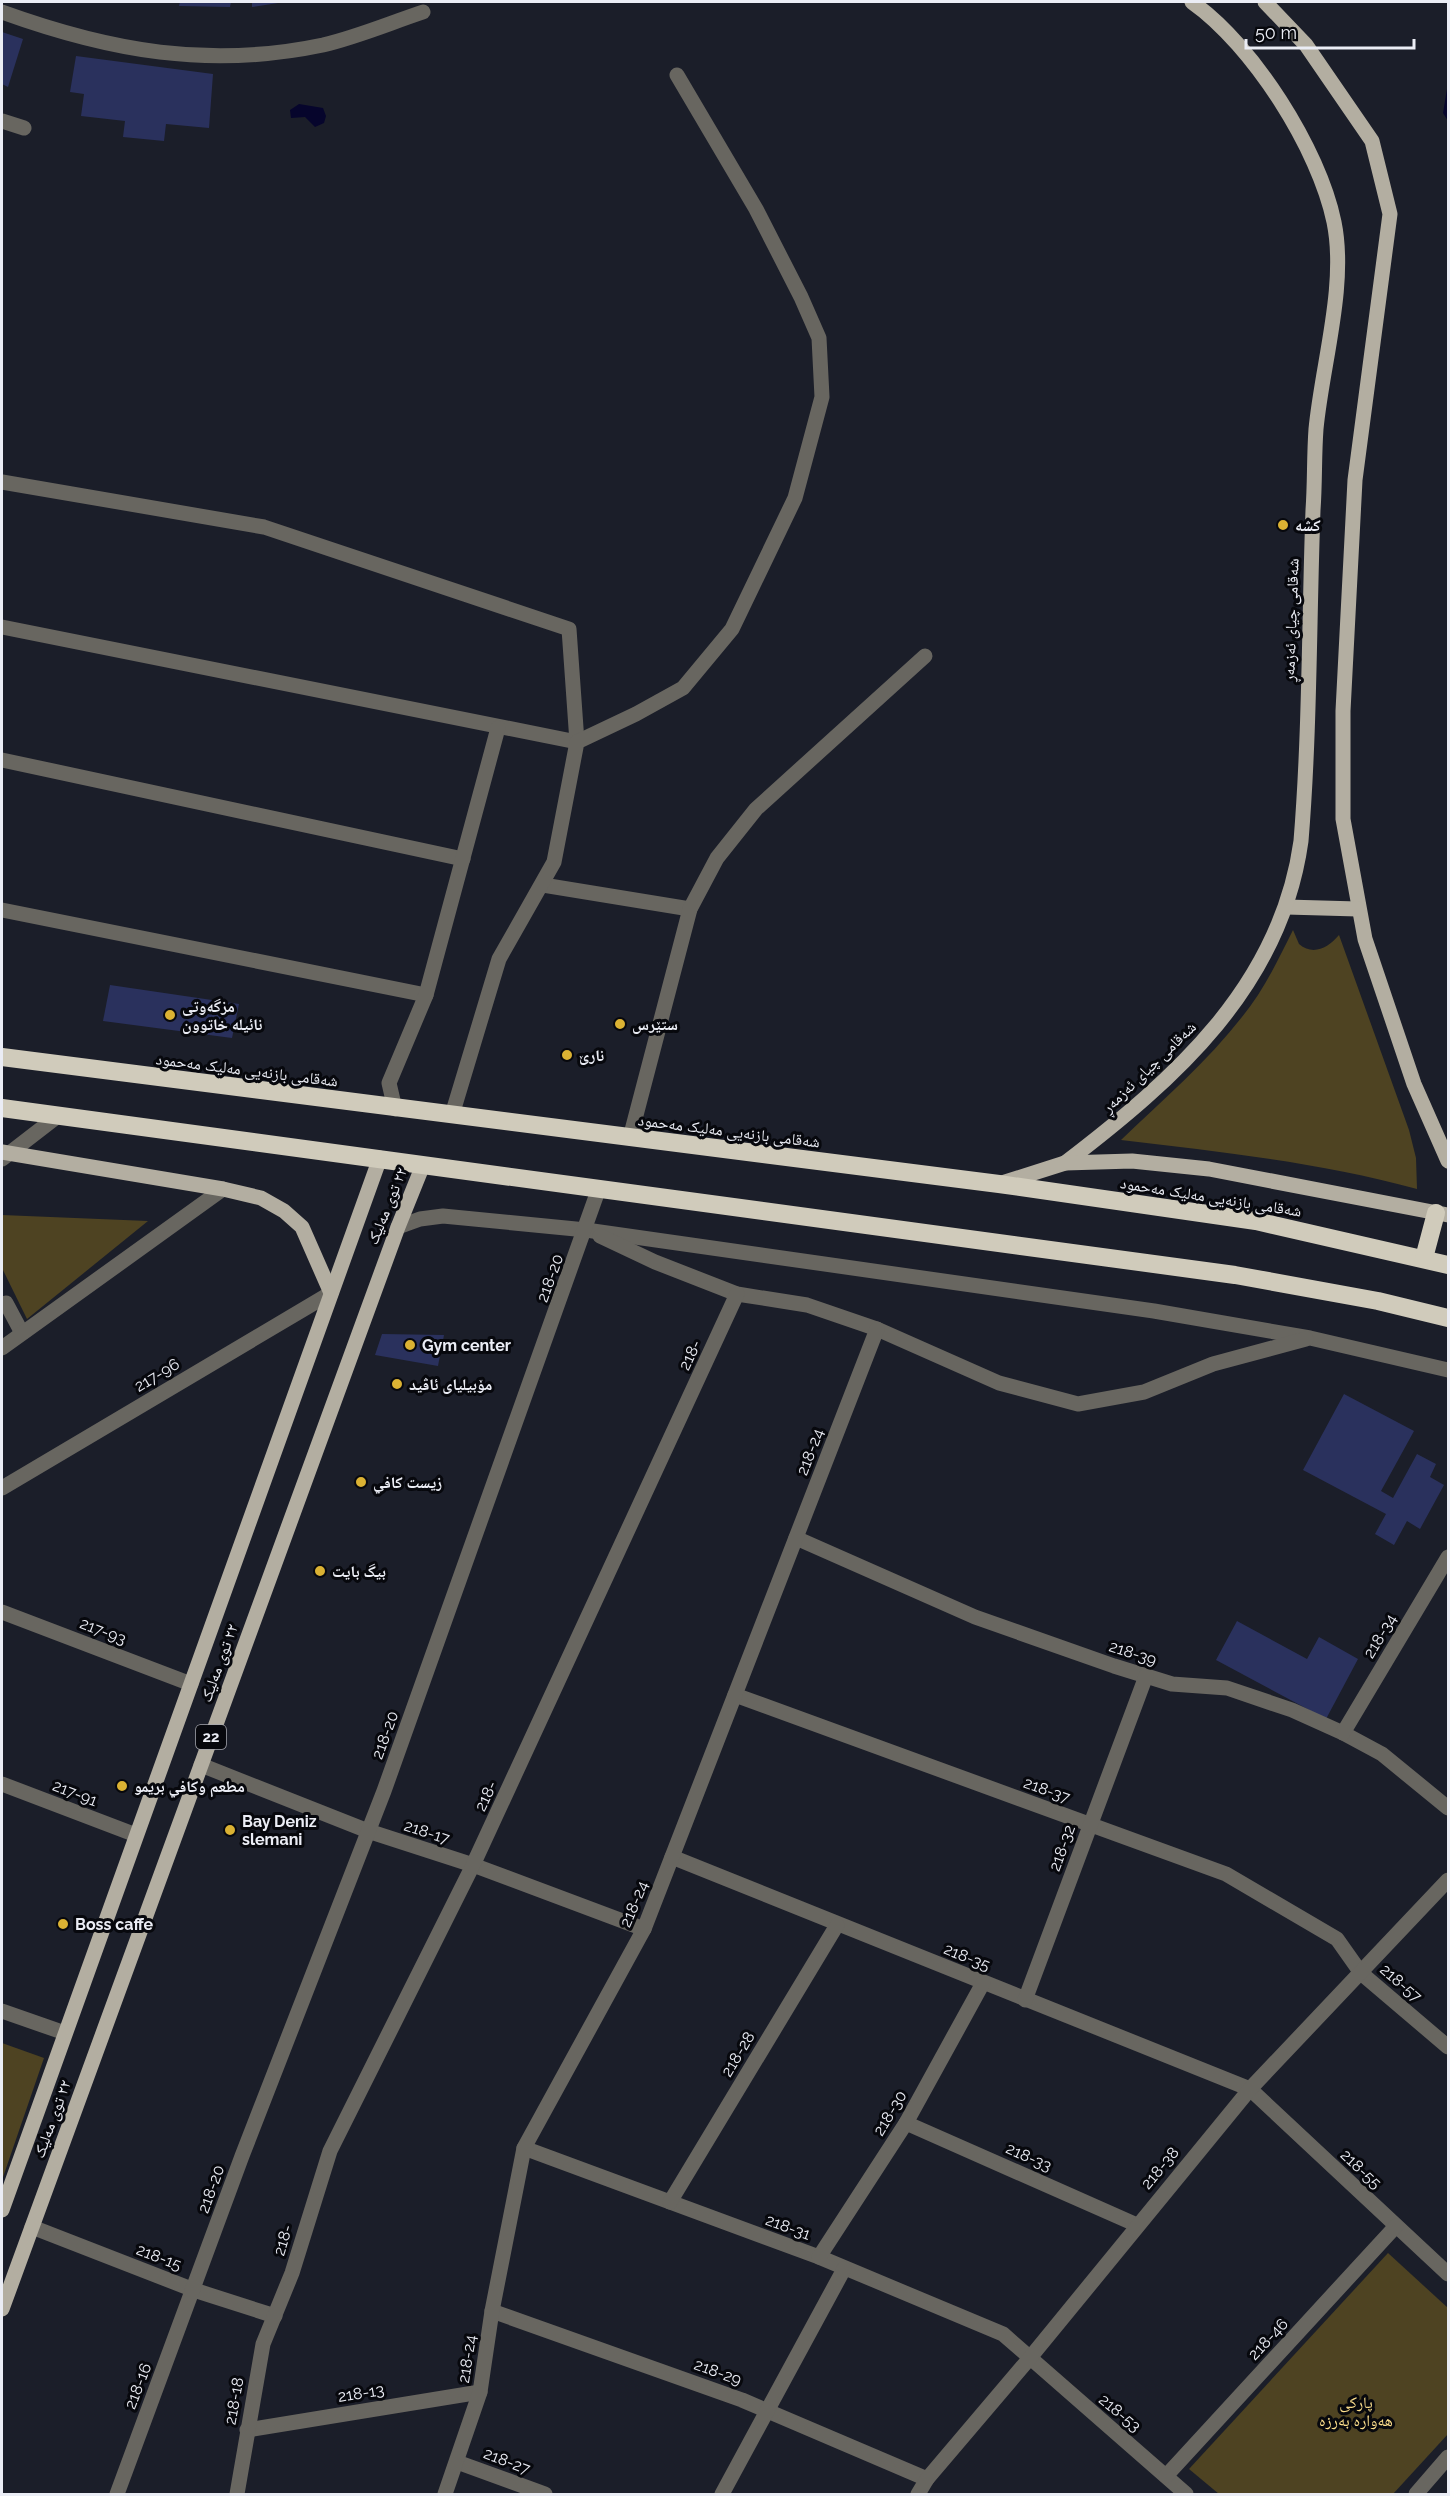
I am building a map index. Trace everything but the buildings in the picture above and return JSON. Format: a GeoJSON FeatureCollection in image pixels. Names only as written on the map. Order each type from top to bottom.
{"type":"FeatureCollection","features":[{"type":"Feature","properties":{"kind":"highway","name":"شەقامی بازنەیی مەلیک مەحمود"},"geometry":{"type":"LineString","coordinates":[[2,1057],[395,1109],[999,1184],[1256,1221],[1449,1265]]}},
{"type":"Feature","properties":{"kind":"highway"},"geometry":{"type":"LineString","coordinates":[[2,1108],[1235,1275],[1378,1301],[1449,1318]]}},
{"type":"Feature","properties":{"kind":"highway"},"geometry":{"type":"LineString","coordinates":[[1424,1258],[1442,1214]]}},
{"type":"Feature","properties":{"kind":"main road","name":"شەقامی چیای ئەزمەڕ"},"geometry":{"type":"LineString","coordinates":[[1065,1163],[1138,1105],[1215,1028],[1257,970],[1286,907],[1298,862],[1303,822],[1316,429],[1338,274],[1338,247],[1328,195],[1296,128],[1264,76],[1245,52],[1210,14],[1192,2]]}},
{"type":"Feature","properties":{"kind":"main road"},"geometry":{"type":"LineString","coordinates":[[1265,2],[1306,45],[1372,141],[1390,214],[1355,480],[1342,711],[1343,819],[1358,909],[1381,991],[1414,1084],[1449,1161]]}},
{"type":"Feature","properties":{"kind":"main road"},"geometry":{"type":"LineString","coordinates":[[1286,907],[1358,909]]}},
{"type":"Feature","properties":{"kind":"main road"},"geometry":{"type":"LineString","coordinates":[[5,1154],[223,1189],[261,1198],[284,1211],[303,1227],[331,1293]]}},
{"type":"Feature","properties":{"kind":"main road","name":"٢٢ توی مەلیک"},"geometry":{"type":"LineString","coordinates":[[2,2210],[380,1158]]}},
{"type":"Feature","properties":{"kind":"main road"},"geometry":{"type":"LineString","coordinates":[[999,1184],[1065,1163],[1132,1161],[1209,1169],[1442,1214]]}},
{"type":"Feature","properties":{"kind":"main road","name":"٢٢ توی مەلیک"},"geometry":{"type":"LineString","coordinates":[[2,2309],[398,1227],[423,1165]]}},
{"type":"Feature","properties":{"kind":"street"},"geometry":{"type":"LineString","coordinates":[[2,12],[100,42],[159,53],[217,58],[263,55],[325,44],[423,12]]}},
{"type":"Feature","properties":{"kind":"street"},"geometry":{"type":"LineString","coordinates":[[2,627],[577,742],[636,714],[683,688],[732,629],[795,498],[822,397],[819,338],[801,297],[756,208],[676,75]]}},
{"type":"Feature","properties":{"kind":"street"},"geometry":{"type":"LineString","coordinates":[[2,121],[24,128]]}},
{"type":"Feature","properties":{"kind":"street"},"geometry":{"type":"LineString","coordinates":[[2,482],[264,526],[569,629],[577,742],[554,862],[499,959],[452,1115]]}},
{"type":"Feature","properties":{"kind":"street"},"geometry":{"type":"LineString","coordinates":[[630,1138],[690,909],[717,858],[756,810],[925,656]]}},
{"type":"Feature","properties":{"kind":"street"},"geometry":{"type":"LineString","coordinates":[[395,1109],[389,1083],[426,995],[498,728]]}},
{"type":"Feature","properties":{"kind":"street"},"geometry":{"type":"LineString","coordinates":[[2,760],[463,859]]}},
{"type":"Feature","properties":{"kind":"street"},"geometry":{"type":"LineString","coordinates":[[543,885],[690,909]]}},
{"type":"Feature","properties":{"kind":"street"},"geometry":{"type":"LineString","coordinates":[[2,909],[426,995]]}},
{"type":"Feature","properties":{"kind":"street"},"geometry":{"type":"LineString","coordinates":[[5,1154],[59,1114]]}},
{"type":"Feature","properties":{"kind":"street","name":"218-20"},"geometry":{"type":"LineString","coordinates":[[194,2290],[242,2156],[368,1831],[586,1230],[599,1188]]}},
{"type":"Feature","properties":{"kind":"street"},"geometry":{"type":"LineString","coordinates":[[2,1348],[223,1189]]}},
{"type":"Feature","properties":{"kind":"street"},"geometry":{"type":"LineString","coordinates":[[398,1227],[420,1219],[443,1216],[586,1230],[1154,1311],[1310,1338],[1449,1371]]}},
{"type":"Feature","properties":{"kind":"street"},"geometry":{"type":"LineString","coordinates":[[586,1230],[655,1262],[738,1294],[807,1305],[877,1329],[999,1383],[1078,1404],[1144,1392],[1213,1364],[1310,1338]]}},
{"type":"Feature","properties":{"kind":"street","name":"217-96"},"geometry":{"type":"LineString","coordinates":[[2,1488],[331,1293]]}},
{"type":"Feature","properties":{"kind":"street","name":"218-"},"geometry":{"type":"LineString","coordinates":[[275,2316],[292,2273],[330,2151],[473,1865],[738,1294]]}},
{"type":"Feature","properties":{"kind":"street"},"geometry":{"type":"LineString","coordinates":[[3,1301],[22,1333]]}},
{"type":"Feature","properties":{"kind":"street","name":"218-24"},"geometry":{"type":"LineString","coordinates":[[444,2494],[480,2392],[492,2311],[524,2148],[644,1929],[877,1329]]}},
{"type":"Feature","properties":{"kind":"street","name":"218-39"},"geometry":{"type":"LineString","coordinates":[[796,1538],[975,1617],[1146,1676],[1172,1684],[1227,1688],[1258,1696],[1344,1733],[1382,1754],[1449,1808]]}},
{"type":"Feature","properties":{"kind":"street","name":"218-34"},"geometry":{"type":"LineString","coordinates":[[1344,1733],[1449,1557]]}},
{"type":"Feature","properties":{"kind":"street","name":"217-93"},"geometry":{"type":"LineString","coordinates":[[2,1612],[191,1684]]}},
{"type":"Feature","properties":{"kind":"street","name":"218-32"},"geometry":{"type":"LineString","coordinates":[[1025,2000],[1146,1676]]}},
{"type":"Feature","properties":{"kind":"street","name":"218-37"},"geometry":{"type":"LineString","coordinates":[[735,1695],[1226,1874],[1337,1939]]}},
{"type":"Feature","properties":{"kind":"street","name":"218-17"},"geometry":{"type":"LineString","coordinates":[[201,1765],[368,1831],[473,1865],[644,1929]]}},
{"type":"Feature","properties":{"kind":"street","name":"217-91"},"geometry":{"type":"LineString","coordinates":[[2,1784],[136,1835]]}},
{"type":"Feature","properties":{"kind":"street","name":"218-35"},"geometry":{"type":"LineString","coordinates":[[672,1857],[1250,2089]]}},
{"type":"Feature","properties":{"kind":"street","name":"218-38"},"geometry":{"type":"LineString","coordinates":[[918,2494],[927,2479],[1029,2359],[1137,2224],[1250,2089],[1449,1880]]}},
{"type":"Feature","properties":{"kind":"street","name":"218-28"},"geometry":{"type":"LineString","coordinates":[[670,2202],[837,1925]]}},
{"type":"Feature","properties":{"kind":"street","name":"218-57"},"geometry":{"type":"LineString","coordinates":[[1337,1939],[1361,1972],[1449,2047]]}},
{"type":"Feature","properties":{"kind":"street","name":"218-30"},"geometry":{"type":"LineString","coordinates":[[819,2257],[906,2123],[983,1983]]}},
{"type":"Feature","properties":{"kind":"street"},"geometry":{"type":"LineString","coordinates":[[2,2011],[66,2033]]}},
{"type":"Feature","properties":{"kind":"street","name":"218-55"},"geometry":{"type":"LineString","coordinates":[[1250,2089],[1449,2274]]}},
{"type":"Feature","properties":{"kind":"street","name":"218-33"},"geometry":{"type":"LineString","coordinates":[[906,2123],[1137,2224]]}},
{"type":"Feature","properties":{"kind":"street","name":"218-31"},"geometry":{"type":"LineString","coordinates":[[524,2148],[819,2257],[844,2270],[1003,2334],[1029,2359]]}},
{"type":"Feature","properties":{"kind":"street","name":"218-46"},"geometry":{"type":"LineString","coordinates":[[1166,2476],[1396,2226]]}},
{"type":"Feature","properties":{"kind":"street","name":"218-15"},"geometry":{"type":"LineString","coordinates":[[32,2227],[194,2290],[275,2316]]}},
{"type":"Feature","properties":{"kind":"street"},"geometry":{"type":"LineString","coordinates":[[722,2494],[844,2270]]}},
{"type":"Feature","properties":{"kind":"street","name":"218-16"},"geometry":{"type":"LineString","coordinates":[[117,2494],[194,2290]]}},
{"type":"Feature","properties":{"kind":"street","name":"218-29"},"geometry":{"type":"LineString","coordinates":[[492,2311],[766,2411],[927,2479]]}},
{"type":"Feature","properties":{"kind":"street","name":"218-18"},"geometry":{"type":"LineString","coordinates":[[237,2494],[263,2344],[275,2316]]}},
{"type":"Feature","properties":{"kind":"street","name":"218-53"},"geometry":{"type":"LineString","coordinates":[[1029,2359],[1186,2494]]}},
{"type":"Feature","properties":{"kind":"street","name":"218-13"},"geometry":{"type":"LineString","coordinates":[[247,2430],[480,2392]]}},
{"type":"Feature","properties":{"kind":"street"},"geometry":{"type":"LineString","coordinates":[[1416,2494],[1449,2457]]}},
{"type":"Feature","properties":{"kind":"street","name":"218-27"},"geometry":{"type":"LineString","coordinates":[[457,2462],[545,2494]]}},
{"type":"Feature","properties":{"kind":"green space"},"geometry":{"type":"Polygon","coordinates":[[[1293,930],[1299,944],[1304,948],[1315,950],[1330,944],[1339,935],[1409,1130],[1416,1158],[1417,1189],[1307,1165],[1121,1140],[1228,1035],[1263,987],[1293,930]]]}},
{"type":"Feature","properties":{"kind":"green space"},"geometry":{"type":"Polygon","coordinates":[[[2,1215],[148,1221],[27,1319],[2,1268],[2,1215]]]}},
{"type":"Feature","properties":{"kind":"green space"},"geometry":{"type":"Polygon","coordinates":[[[2,2043],[44,2058],[2,2180],[2,2043]]]}},
{"type":"Feature","properties":{"kind":"green space","name":"پارکی هەوارە بەرزە"},"geometry":{"type":"Polygon","coordinates":[[[1388,2253],[1448,2308],[1448,2434],[1393,2494],[1219,2494],[1189,2469],[1388,2253]]]}},
{"type":"Feature","properties":{"kind":"shaded area"},"geometry":{"type":"Polygon","coordinates":[[[1448,83],[1448,121],[1443,113],[1448,83]]]}},
{"type":"Feature","properties":{"kind":"shaded area"},"geometry":{"type":"Polygon","coordinates":[[[299,104],[323,108],[326,116],[324,123],[315,127],[305,117],[291,118],[290,110],[299,104]]]}},
{"type":"Feature","properties":{"kind":"place","name":"كشه"},"geometry":{"type":"Point","coordinates":[1283,525]}},
{"type":"Feature","properties":{"kind":"place","name":"مزگەوتی نائیلە خاتوون"},"geometry":{"type":"Point","coordinates":[170,1015]}},
{"type":"Feature","properties":{"kind":"place","name":"ستێرس"},"geometry":{"type":"Point","coordinates":[620,1024]}},
{"type":"Feature","properties":{"kind":"place","name":"نارێ"},"geometry":{"type":"Point","coordinates":[567,1055]}},
{"type":"Feature","properties":{"kind":"place","name":"Gym center"},"geometry":{"type":"Point","coordinates":[410,1345]}},
{"type":"Feature","properties":{"kind":"place","name":"مۆبیلیای ئاڤید"},"geometry":{"type":"Point","coordinates":[397,1384]}},
{"type":"Feature","properties":{"kind":"place","name":"زيست كافي"},"geometry":{"type":"Point","coordinates":[361,1482]}},
{"type":"Feature","properties":{"kind":"place","name":"بیگ بایت"},"geometry":{"type":"Point","coordinates":[320,1571]}},
{"type":"Feature","properties":{"kind":"place","name":"مطعم وكافي بريمو"},"geometry":{"type":"Point","coordinates":[122,1786]}},
{"type":"Feature","properties":{"kind":"place","name":"Bay Deniz slemani"},"geometry":{"type":"Point","coordinates":[230,1830]}},
{"type":"Feature","properties":{"kind":"place","name":"Boss caffe"},"geometry":{"type":"Point","coordinates":[63,1924]}}]}
